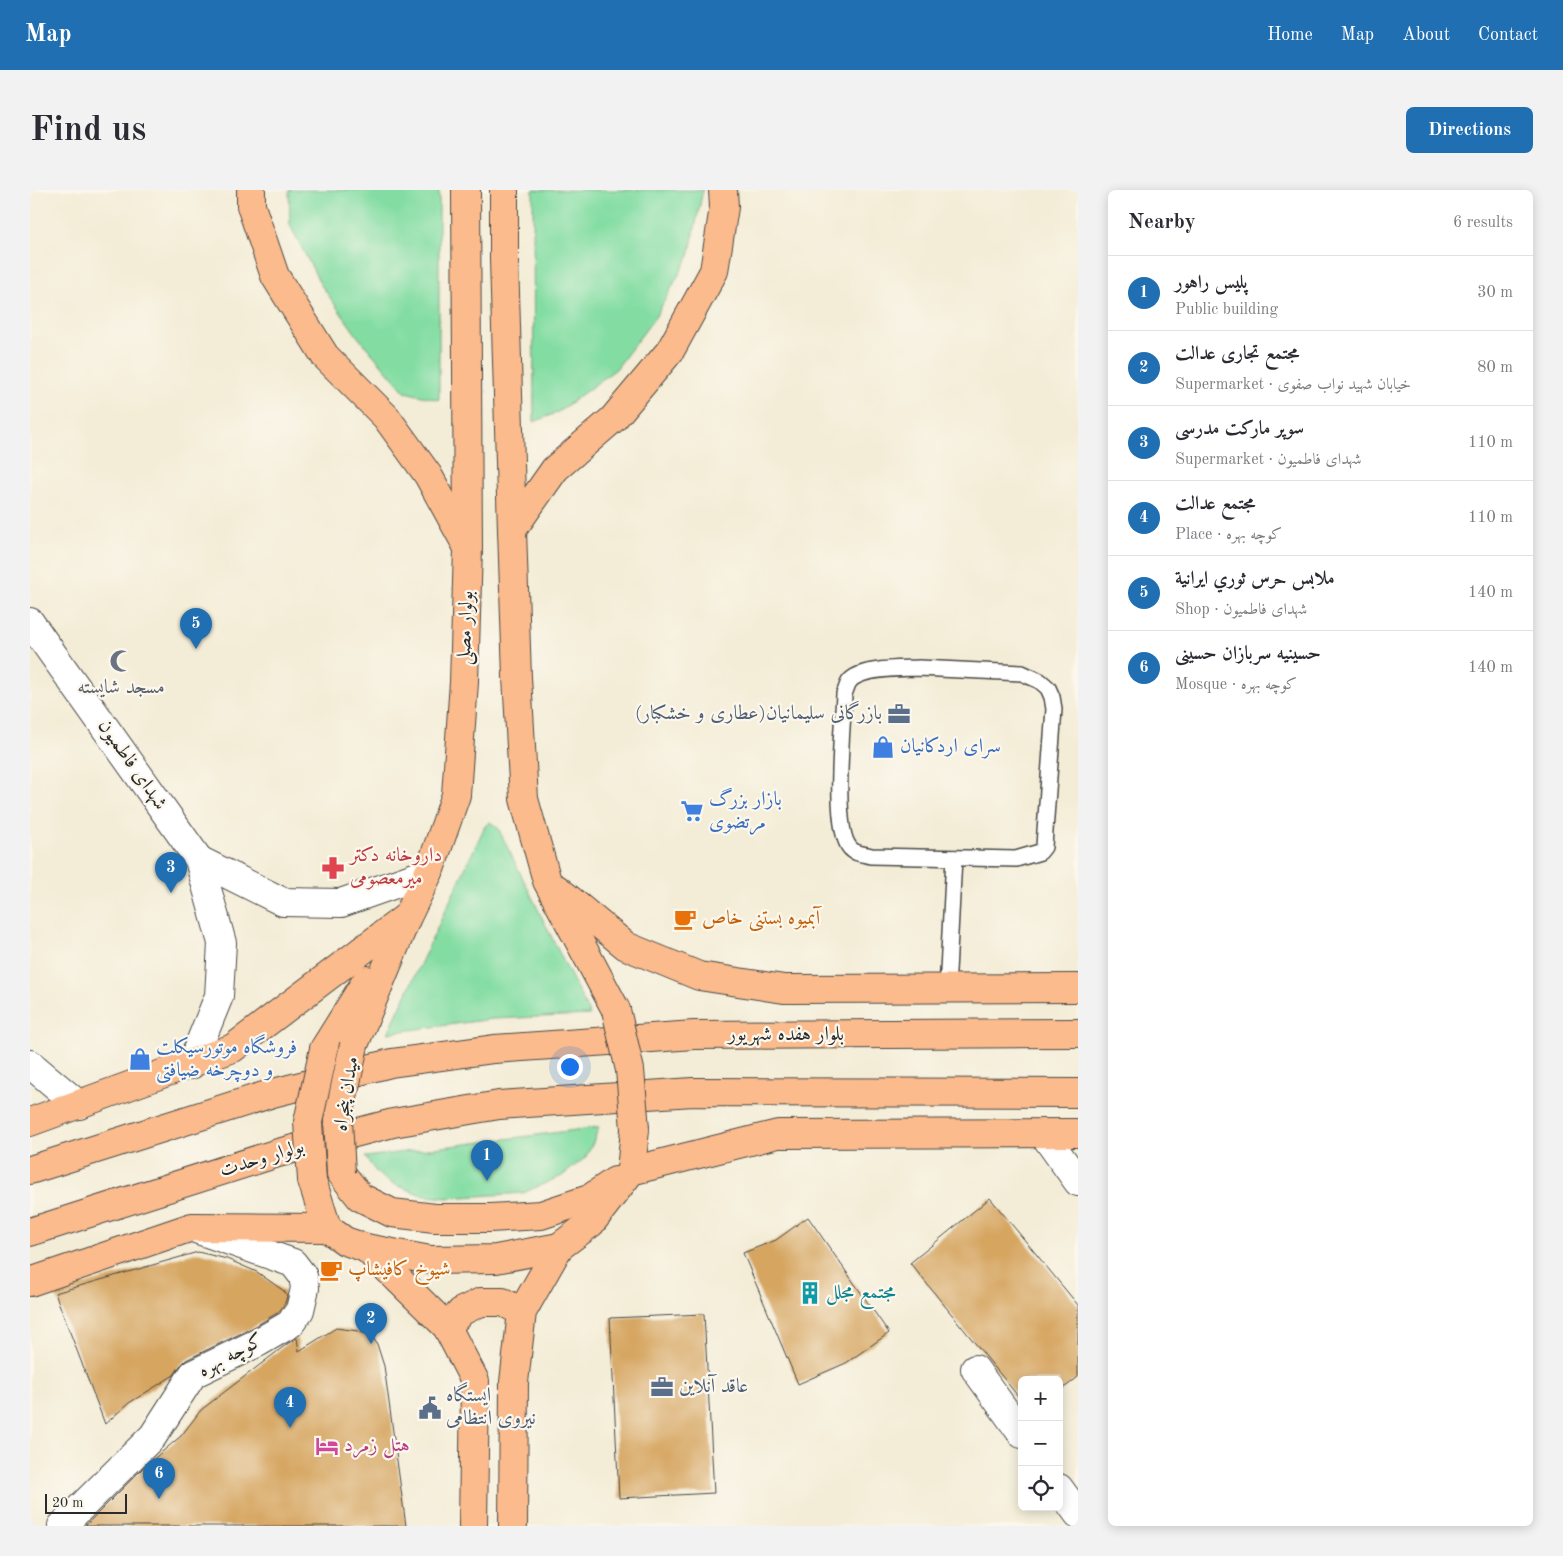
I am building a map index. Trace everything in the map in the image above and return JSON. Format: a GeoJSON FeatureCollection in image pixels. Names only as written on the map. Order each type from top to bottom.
{"type":"FeatureCollection","features":[{"type":"Feature","properties":{"kind":"main road"},"geometry":{"type":"LineString","coordinates":[[251,190],[251,206],[275,276],[325,356],[386,417],[422,468],[468,548]]}},
{"type":"Feature","properties":{"kind":"main road","name":"بولوار مصلی"},"geometry":{"type":"LineString","coordinates":[[354,1045],[407,917],[429,872],[456,795],[464,682],[468,548],[466,190]]}},
{"type":"Feature","properties":{"kind":"main road"},"geometry":{"type":"LineString","coordinates":[[504,190],[504,259],[512,530],[517,677],[524,799],[547,881],[616,1010],[630,1070],[635,1129],[631,1170],[591,1223],[560,1247],[522,1312],[514,1382],[513,1526]]}},
{"type":"Feature","properties":{"kind":"main road"},"geometry":{"type":"LineString","coordinates":[[512,530],[555,469],[613,419],[670,351],[714,271],[724,207],[722,190]]}},
{"type":"Feature","properties":{"kind":"main road"},"geometry":{"type":"LineString","coordinates":[[547,881],[626,946],[699,976],[784,990],[1078,988]]}},
{"type":"Feature","properties":{"kind":"main road"},"geometry":{"type":"LineString","coordinates":[[30,1122],[191,1065],[233,1048],[407,917]]}},
{"type":"Feature","properties":{"kind":"main road"},"geometry":{"type":"LineString","coordinates":[[327,1228],[312,1180],[308,1122],[324,1049],[407,917]]}},
{"type":"Feature","properties":{"kind":"main road","name":"بلوار هفده شهریور"},"geometry":{"type":"LineString","coordinates":[[30,1170],[273,1093],[390,1064],[494,1049],[694,1035],[1078,1032]]}},
{"type":"Feature","properties":{"kind":"main road","name":"میدان پنجراه"},"geometry":{"type":"LineString","coordinates":[[354,1045],[338,1121],[341,1174],[360,1198],[392,1213],[435,1218],[490,1218],[541,1215],[589,1199],[631,1170]]}},
{"type":"Feature","properties":{"kind":"main road","name":"بولوار وحدت"},"geometry":{"type":"LineString","coordinates":[[30,1232],[288,1150],[393,1122],[499,1105],[693,1092],[1078,1093]]}},
{"type":"Feature","properties":{"kind":"main road"},"geometry":{"type":"LineString","coordinates":[[631,1170],[778,1134],[1078,1133]]}},
{"type":"Feature","properties":{"kind":"main road"},"geometry":{"type":"LineString","coordinates":[[30,1282],[192,1227],[327,1228],[345,1241],[366,1248],[430,1260],[496,1259],[560,1247]]}},
{"type":"Feature","properties":{"kind":"main road"},"geometry":{"type":"LineString","coordinates":[[366,1248],[447,1327],[475,1381],[473,1526]]}},
{"type":"Feature","properties":{"kind":"main road"},"geometry":{"type":"LineString","coordinates":[[447,1327],[462,1311],[481,1302],[503,1302],[522,1312]]}},
{"type":"Feature","properties":{"kind":"street","name":"شهدای فاطمیون"},"geometry":{"type":"LineString","coordinates":[[30,622],[199,860],[222,943],[219,996],[191,1065]]}},
{"type":"Feature","properties":{"kind":"street","name":"شهدای فاطمیون"},"geometry":{"type":"LineString","coordinates":[[199,860],[283,902],[341,903],[429,872]]}},
{"type":"Feature","properties":{"kind":"street"},"geometry":{"type":"LineString","coordinates":[[30,1064],[79,1105]]}},
{"type":"Feature","properties":{"kind":"street"},"geometry":{"type":"LineString","coordinates":[[1043,1133],[1078,1182]]}},
{"type":"Feature","properties":{"kind":"street","name":"کوچه بهره"},"geometry":{"type":"LineString","coordinates":[[62,1526],[153,1436],[193,1374],[290,1324],[300,1310],[305,1288],[304,1276],[293,1263],[192,1227]]}},
{"type":"Feature","properties":{"kind":"street"},"geometry":{"type":"LineString","coordinates":[[975,1368],[1018,1428]]}},
{"type":"Feature","properties":{"kind":"street"},"geometry":{"type":"LineString","coordinates":[[1063,1493],[1078,1514]]}},
{"type":"Feature","properties":{"kind":"lane"},"geometry":{"type":"LineString","coordinates":[[919,668],[1022,673],[1040,681],[1048,688],[1054,709],[1044,847],[1040,852],[1016,859],[954,858],[871,856],[856,853],[849,847],[844,836],[839,791],[844,694],[849,682],[859,675],[878,670],[919,668]]}},
{"type":"Feature","properties":{"kind":"lane"},"geometry":{"type":"LineString","coordinates":[[948,990],[954,858]]}},
{"type":"Feature","properties":{"kind":"green space"},"geometry":{"type":"Polygon","coordinates":[[[289,190],[439,190],[439,400],[405,392],[358,337],[321,285],[290,225],[289,190]]]}},
{"type":"Feature","properties":{"kind":"green space"},"geometry":{"type":"Polygon","coordinates":[[[533,190],[703,190],[689,256],[656,316],[616,369],[558,412],[534,422],[533,190]]]}},
{"type":"Feature","properties":{"kind":"green space"},"geometry":{"type":"Polygon","coordinates":[[[490,822],[498,828],[590,1015],[492,1019],[388,1033],[485,826],[490,822]]]}},
{"type":"Feature","properties":{"kind":"green space"},"geometry":{"type":"Polygon","coordinates":[[[599,1127],[585,1158],[562,1176],[523,1193],[447,1198],[424,1196],[391,1183],[378,1174],[365,1157],[599,1127]]]}},
{"type":"Feature","properties":{"kind":"building"},"geometry":{"type":"Polygon","coordinates":[[[990,1198],[1078,1305],[1078,1377],[1063,1389],[1063,1376],[1018,1376],[1018,1396],[910,1263],[990,1198]]]}},
{"type":"Feature","properties":{"kind":"building","name":"مجتمع مجلل"},"geometry":{"type":"Polygon","coordinates":[[[808,1217],[889,1333],[846,1363],[798,1384],[743,1253],[776,1240],[808,1217]]]}},
{"type":"Feature","properties":{"kind":"building"},"geometry":{"type":"Polygon","coordinates":[[[198,1252],[227,1259],[257,1272],[284,1291],[287,1296],[285,1303],[279,1312],[252,1328],[186,1360],[174,1375],[129,1403],[105,1424],[55,1293],[198,1252]]]}},
{"type":"Feature","properties":{"kind":"building"},"geometry":{"type":"Polygon","coordinates":[[[704,1314],[714,1493],[619,1498],[610,1318],[704,1314]]]}},
{"type":"Feature","properties":{"kind":"building"},"geometry":{"type":"Polygon","coordinates":[[[336,1328],[358,1331],[372,1336],[377,1344],[384,1366],[406,1526],[85,1526],[144,1467],[181,1436],[201,1410],[287,1344],[297,1338],[299,1351],[336,1328]]]}},
{"type":"Feature","properties":{"kind":"place","name":"ملابس حرس ثوري ايرانية"},"geometry":{"type":"Point","coordinates":[196,649]}},
{"type":"Feature","properties":{"kind":"place","name":"مسجد شایسته"},"geometry":{"type":"Point","coordinates":[121,661]}},
{"type":"Feature","properties":{"kind":"place","name":"بازرگانی سلیمانیان(عطاری و خشکبار)"},"geometry":{"type":"Point","coordinates":[899,714]}},
{"type":"Feature","properties":{"kind":"place","name":"سرای اردکانیان"},"geometry":{"type":"Point","coordinates":[883,747]}},
{"type":"Feature","properties":{"kind":"place","name":"بازار بزرگ مرتضوی"},"geometry":{"type":"Point","coordinates":[692,811]}},
{"type":"Feature","properties":{"kind":"place","name":"داروخانه دکتر میرمعصومی"},"geometry":{"type":"Point","coordinates":[333,868]}},
{"type":"Feature","properties":{"kind":"place","name":"سوپر مارکت مدرسی"},"geometry":{"type":"Point","coordinates":[171,893]}},
{"type":"Feature","properties":{"kind":"place","name":"آبمیوه بستنی خاص"},"geometry":{"type":"Point","coordinates":[685,919]}},
{"type":"Feature","properties":{"kind":"place","name":"فروشگاه موتورسیکلت و دوچرخه ضیافتی"},"geometry":{"type":"Point","coordinates":[140,1059]}},
{"type":"Feature","properties":{"kind":"place","name":"پلیس راهور"},"geometry":{"type":"Point","coordinates":[487,1181]}},
{"type":"Feature","properties":{"kind":"place","name":"شیوخ کافیشاپ"},"geometry":{"type":"Point","coordinates":[331,1270]}},
{"type":"Feature","properties":{"kind":"place","name":"مجتمع مجلل"},"geometry":{"type":"Point","coordinates":[810,1293]}},
{"type":"Feature","properties":{"kind":"place","name":"مجتمع تجاری عدالت"},"geometry":{"type":"Point","coordinates":[371,1344]}},
{"type":"Feature","properties":{"kind":"place","name":"عاقد آنلاین"},"geometry":{"type":"Point","coordinates":[662,1387]}},
{"type":"Feature","properties":{"kind":"place","name":"ایستگاه نیروی انتظامی"},"geometry":{"type":"Point","coordinates":[430,1408]}},
{"type":"Feature","properties":{"kind":"place","name":"مجتمع عدالت"},"geometry":{"type":"Point","coordinates":[290,1428]}},
{"type":"Feature","properties":{"kind":"place","name":"هتل زمرد"},"geometry":{"type":"Point","coordinates":[327,1446]}},
{"type":"Feature","properties":{"kind":"place","name":"حسینیه سربازان حسینی"},"geometry":{"type":"Point","coordinates":[159,1499]}}]}
